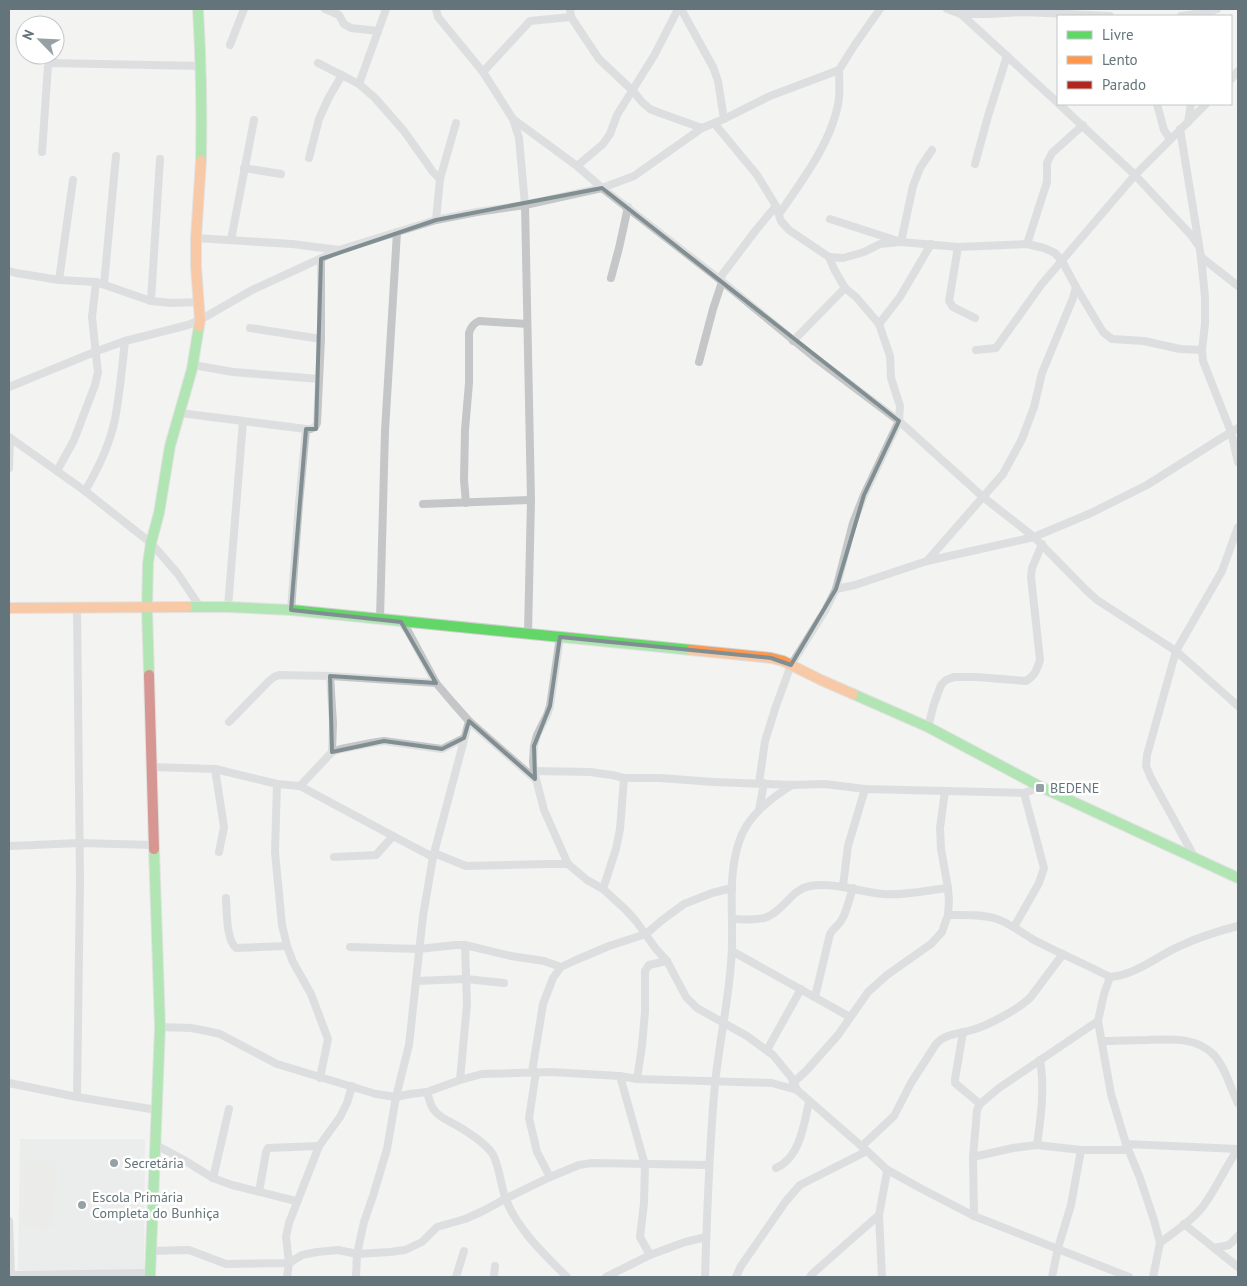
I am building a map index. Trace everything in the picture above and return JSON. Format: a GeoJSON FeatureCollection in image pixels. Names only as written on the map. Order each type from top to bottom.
{"type":"FeatureCollection","features":[{"type":"Feature","properties":{"kind":"street"},"geometry":{"type":"LineString","coordinates":[[9,1221],[11,1276],[150,1275],[160,1027],[153,845],[147,608],[148,563],[159,513],[170,446],[193,365],[200,320],[196,267],[202,118],[198,9]]}},
{"type":"Feature","properties":{"kind":"street"},"geometry":{"type":"LineString","coordinates":[[230,45],[244,9]]}},
{"type":"Feature","properties":{"kind":"street"},"geometry":{"type":"LineString","coordinates":[[325,9],[339,15],[344,24],[351,28],[378,31]]}},
{"type":"Feature","properties":{"kind":"street"},"geometry":{"type":"LineString","coordinates":[[359,84],[386,9]]}},
{"type":"Feature","properties":{"kind":"street"},"geometry":{"type":"LineString","coordinates":[[431,9],[437,13],[483,72],[513,119],[519,138],[525,205],[531,500],[528,634]]}},
{"type":"Feature","properties":{"kind":"street"},"geometry":{"type":"LineString","coordinates":[[577,166],[603,144],[610,134],[617,115],[655,54],[679,9]]}},
{"type":"Feature","properties":{"kind":"street"},"geometry":{"type":"LineString","coordinates":[[679,9],[713,67],[718,82],[724,119]]}},
{"type":"Feature","properties":{"kind":"street"},"geometry":{"type":"LineString","coordinates":[[699,362],[721,281],[756,230],[777,210],[805,178],[832,124],[839,98],[839,70],[880,9]]}},
{"type":"Feature","properties":{"kind":"street"},"geometry":{"type":"LineString","coordinates":[[947,9],[961,14],[1042,11],[1069,15]]}},
{"type":"Feature","properties":{"kind":"street"},"geometry":{"type":"LineString","coordinates":[[1189,15],[1212,12]]}},
{"type":"Feature","properties":{"kind":"street"},"geometry":{"type":"LineString","coordinates":[[483,72],[530,21],[571,13],[599,59],[642,102],[650,109],[702,128]]}},
{"type":"Feature","properties":{"kind":"street"},"geometry":{"type":"LineString","coordinates":[[961,14],[1057,101]]}},
{"type":"Feature","properties":{"kind":"street"},"geometry":{"type":"LineString","coordinates":[[975,164],[1007,56]]}},
{"type":"Feature","properties":{"kind":"street"},"geometry":{"type":"LineString","coordinates":[[318,62],[359,84],[375,98],[404,131],[440,179]]}},
{"type":"Feature","properties":{"kind":"street"},"geometry":{"type":"LineString","coordinates":[[42,152],[48,66],[50,63],[201,66]]}},
{"type":"Feature","properties":{"kind":"street"},"geometry":{"type":"LineString","coordinates":[[9,387],[125,341],[188,325],[252,290],[339,250],[436,220],[525,205],[602,188],[634,176],[702,128],[770,96],[839,70]]}},
{"type":"Feature","properties":{"kind":"street"},"geometry":{"type":"LineString","coordinates":[[309,158],[319,119],[342,75]]}},
{"type":"Feature","properties":{"kind":"street"},"geometry":{"type":"LineString","coordinates":[[1061,105],[1136,175],[1199,246]]}},
{"type":"Feature","properties":{"kind":"street"},"geometry":{"type":"LineString","coordinates":[[1157,105],[1164,130],[1170,139]]}},
{"type":"Feature","properties":{"kind":"street"},"geometry":{"type":"LineString","coordinates":[[1188,122],[1191,105]]}},
{"type":"Feature","properties":{"kind":"street"},"geometry":{"type":"LineString","coordinates":[[976,350],[996,348],[1062,260],[1136,175],[1205,105]]}},
{"type":"Feature","properties":{"kind":"street"},"geometry":{"type":"LineString","coordinates":[[513,119],[577,166],[793,341],[899,421],[983,497],[1042,544],[1097,600],[1176,651],[1238,706]]}},
{"type":"Feature","properties":{"kind":"street"},"geometry":{"type":"LineString","coordinates":[[231,240],[254,120]]}},
{"type":"Feature","properties":{"kind":"street"},"geometry":{"type":"LineString","coordinates":[[436,220],[440,179],[456,123]]}},
{"type":"Feature","properties":{"kind":"street"},"geometry":{"type":"LineString","coordinates":[[714,123],[757,175],[777,210],[781,221],[789,230],[830,257],[843,258],[864,252],[880,244],[901,242],[958,247],[1026,244],[1044,248],[1055,252],[1062,260],[1103,332],[1112,339],[1144,341],[1202,350]]}},
{"type":"Feature","properties":{"kind":"street"},"geometry":{"type":"LineString","coordinates":[[1026,244],[1048,182],[1048,163],[1052,152],[1083,125]]}},
{"type":"Feature","properties":{"kind":"street"},"geometry":{"type":"LineString","coordinates":[[1180,130],[1201,257],[1205,297],[1203,361],[1234,430],[1238,462]]}},
{"type":"Feature","properties":{"kind":"street"},"geometry":{"type":"LineString","coordinates":[[901,242],[913,186],[920,168],[932,150]]}},
{"type":"Feature","properties":{"kind":"street"},"geometry":{"type":"LineString","coordinates":[[57,471],[74,440],[98,372],[92,317],[100,283],[116,156]]}},
{"type":"Feature","properties":{"kind":"street"},"geometry":{"type":"LineString","coordinates":[[151,301],[160,159]]}},
{"type":"Feature","properties":{"kind":"street"},"geometry":{"type":"LineString","coordinates":[[244,168],[281,174]]}},
{"type":"Feature","properties":{"kind":"street"},"geometry":{"type":"LineString","coordinates":[[59,280],[73,180]]}},
{"type":"Feature","properties":{"kind":"street"},"geometry":{"type":"LineString","coordinates":[[611,278],[628,207]]}},
{"type":"Feature","properties":{"kind":"street"},"geometry":{"type":"LineString","coordinates":[[830,219],[901,242]]}},
{"type":"Feature","properties":{"kind":"street"},"geometry":{"type":"LineString","coordinates":[[380,619],[385,431],[396,232]]}},
{"type":"Feature","properties":{"kind":"street"},"geometry":{"type":"LineString","coordinates":[[196,238],[292,244],[339,250]]}},
{"type":"Feature","properties":{"kind":"street"},"geometry":{"type":"LineString","coordinates":[[879,324],[900,297],[931,244]]}},
{"type":"Feature","properties":{"kind":"street"},"geometry":{"type":"LineString","coordinates":[[958,247],[949,301],[953,307],[975,318]]}},
{"type":"Feature","properties":{"kind":"street"},"geometry":{"type":"LineString","coordinates":[[758,810],[765,740],[791,664],[826,609],[836,589],[853,523],[899,421],[900,406],[891,378],[890,356],[879,324],[846,288],[834,269],[830,257]]}},
{"type":"Feature","properties":{"kind":"street"},"geometry":{"type":"LineString","coordinates":[[1201,257],[1238,286]]}},
{"type":"Feature","properties":{"kind":"street"},"geometry":{"type":"LineString","coordinates":[[180,413],[306,429],[315,427],[321,339],[321,259]]}},
{"type":"Feature","properties":{"kind":"street"},"geometry":{"type":"LineString","coordinates":[[9,271],[59,280],[100,283],[151,301],[172,303],[199,302]]}},
{"type":"Feature","properties":{"kind":"street"},"geometry":{"type":"LineString","coordinates":[[927,561],[1003,474],[1022,439],[1034,407],[1042,373],[1076,287]]}},
{"type":"Feature","properties":{"kind":"street"},"geometry":{"type":"LineString","coordinates":[[793,341],[846,288]]}},
{"type":"Feature","properties":{"kind":"street"},"geometry":{"type":"LineString","coordinates":[[466,503],[464,480],[465,430],[469,383],[470,329],[479,322],[527,324]]}},
{"type":"Feature","properties":{"kind":"street"},"geometry":{"type":"LineString","coordinates":[[250,328],[321,339]]}},
{"type":"Feature","properties":{"kind":"street"},"geometry":{"type":"LineString","coordinates":[[86,491],[104,455],[113,426],[125,341]]}},
{"type":"Feature","properties":{"kind":"street"},"geometry":{"type":"LineString","coordinates":[[193,365],[233,372],[319,379]]}},
{"type":"Feature","properties":{"kind":"street"},"geometry":{"type":"LineString","coordinates":[[228,607],[243,421]]}},
{"type":"Feature","properties":{"kind":"street"},"geometry":{"type":"LineString","coordinates":[[291,610],[306,429]]}},
{"type":"Feature","properties":{"kind":"street"},"geometry":{"type":"LineString","coordinates":[[836,589],[855,586],[927,561],[1034,537],[1091,513],[1147,485],[1234,430]]}},
{"type":"Feature","properties":{"kind":"street"},"geometry":{"type":"LineString","coordinates":[[9,437],[86,491],[151,543],[178,574],[200,607]]}},
{"type":"Feature","properties":{"kind":"street"},"geometry":{"type":"LineString","coordinates":[[9,437],[9,468]]}},
{"type":"Feature","properties":{"kind":"street"},"geometry":{"type":"LineString","coordinates":[[423,504],[531,500]]}},
{"type":"Feature","properties":{"kind":"street"},"geometry":{"type":"LineString","coordinates":[[1195,858],[1151,778],[1146,766],[1147,755],[1176,651],[1222,571],[1238,528]]}},
{"type":"Feature","properties":{"kind":"street"},"geometry":{"type":"LineString","coordinates":[[928,727],[941,685],[946,680],[954,677],[976,677],[1026,680],[1032,678],[1037,671],[1040,660],[1031,577],[1032,568],[1042,544]]}},
{"type":"Feature","properties":{"kind":"street"},"geometry":{"type":"LineString","coordinates":[[77,607],[80,843],[77,1097]]}},
{"type":"Feature","properties":{"kind":"street"},"geometry":{"type":"LineString","coordinates":[[9,608],[228,607],[291,610],[771,658],[791,664],[821,680],[928,727],[1041,787],[1238,878]]}},
{"type":"Feature","properties":{"kind":"street"},"geometry":{"type":"LineString","coordinates":[[401,622],[408,631],[436,683],[469,721],[535,779]]}},
{"type":"Feature","properties":{"kind":"street"},"geometry":{"type":"LineString","coordinates":[[560,637],[550,706],[537,734],[534,746],[535,779],[544,810],[568,864],[587,880],[603,888],[625,909],[667,961],[686,997],[697,1008],[748,1036],[767,1050],[785,1068],[795,1086],[810,1102],[886,1169],[974,1216],[1129,1277]]}},
{"type":"Feature","properties":{"kind":"street"},"geometry":{"type":"LineString","coordinates":[[229,722],[274,677],[278,676],[330,676],[436,683]]}},
{"type":"Feature","properties":{"kind":"street"},"geometry":{"type":"LineString","coordinates":[[330,676],[333,723],[332,752]]}},
{"type":"Feature","properties":{"kind":"street"},"geometry":{"type":"LineString","coordinates":[[356,1277],[357,1254],[364,1222],[387,1149],[396,1097],[409,1045],[423,916],[434,855],[469,721]]}},
{"type":"Feature","properties":{"kind":"street"},"geometry":{"type":"LineString","coordinates":[[300,786],[332,752],[384,741],[442,749],[464,738]]}},
{"type":"Feature","properties":{"kind":"street"},"geometry":{"type":"LineString","coordinates":[[151,767],[215,769],[277,784],[300,786],[393,836],[434,855],[466,866],[568,864]]}},
{"type":"Feature","properties":{"kind":"street"},"geometry":{"type":"LineString","coordinates":[[215,769],[224,827],[218,852]]}},
{"type":"Feature","properties":{"kind":"street"},"geometry":{"type":"LineString","coordinates":[[534,770],[590,772],[624,778],[792,785],[825,784],[865,789],[1024,793],[1041,787]]}},
{"type":"Feature","properties":{"kind":"street"},"geometry":{"type":"LineString","coordinates":[[603,888],[616,849],[620,829],[624,778]]}},
{"type":"Feature","properties":{"kind":"street"},"geometry":{"type":"LineString","coordinates":[[277,784],[275,852],[282,925],[293,962],[311,994],[328,1039],[320,1078]]}},
{"type":"Feature","properties":{"kind":"street"},"geometry":{"type":"LineString","coordinates":[[705,1277],[709,1165],[716,1082],[732,951],[731,900],[734,870],[739,842],[745,829],[758,810],[792,785]]}},
{"type":"Feature","properties":{"kind":"street"},"geometry":{"type":"LineString","coordinates":[[843,886],[848,846],[865,789]]}},
{"type":"Feature","properties":{"kind":"street"},"geometry":{"type":"LineString","coordinates":[[795,1086],[838,1035],[868,992],[887,975],[931,944],[942,932],[948,915],[949,901],[941,849],[945,791]]}},
{"type":"Feature","properties":{"kind":"street"},"geometry":{"type":"LineString","coordinates":[[1014,927],[1039,883],[1044,868],[1024,793]]}},
{"type":"Feature","properties":{"kind":"street"},"geometry":{"type":"LineString","coordinates":[[334,856],[376,856],[393,836]]}},
{"type":"Feature","properties":{"kind":"street"},"geometry":{"type":"LineString","coordinates":[[9,846],[80,843],[153,845]]}},
{"type":"Feature","properties":{"kind":"street"},"geometry":{"type":"LineString","coordinates":[[732,919],[767,917],[781,908],[804,887],[813,885],[843,886],[883,894],[948,888]]}},
{"type":"Feature","properties":{"kind":"street"},"geometry":{"type":"LineString","coordinates":[[550,1177],[537,1152],[529,1118],[543,1004],[553,978],[561,967],[609,946],[646,934],[660,921],[684,904],[712,892],[732,888]]}},
{"type":"Feature","properties":{"kind":"street"},"geometry":{"type":"LineString","coordinates":[[815,997],[830,934],[843,918],[853,888]]}},
{"type":"Feature","properties":{"kind":"street"},"geometry":{"type":"LineString","coordinates":[[226,898],[229,938],[232,946],[236,948],[287,946]]}},
{"type":"Feature","properties":{"kind":"street"},"geometry":{"type":"LineString","coordinates":[[948,915],[980,916],[998,919],[1030,938],[1110,977],[1132,972],[1179,946],[1215,931],[1238,926]]}},
{"type":"Feature","properties":{"kind":"street"},"geometry":{"type":"LineString","coordinates":[[460,1080],[467,1004],[465,945]]}},
{"type":"Feature","properties":{"kind":"street"},"geometry":{"type":"LineString","coordinates":[[350,947],[419,949],[465,945],[511,956],[544,961],[561,967]]}},
{"type":"Feature","properties":{"kind":"street"},"geometry":{"type":"LineString","coordinates":[[732,951],[850,1017]]}},
{"type":"Feature","properties":{"kind":"street"},"geometry":{"type":"LineString","coordinates":[[736,1277],[741,1266],[786,1201],[800,1185],[864,1148],[894,1116],[911,1083],[936,1044],[945,1036],[980,1027],[1023,1004],[1030,998],[1062,954]]}},
{"type":"Feature","properties":{"kind":"street"},"geometry":{"type":"LineString","coordinates":[[637,1079],[645,1012],[645,971],[649,965],[667,961]]}},
{"type":"Feature","properties":{"kind":"street"},"geometry":{"type":"LineString","coordinates":[[1110,977],[1098,1020],[1111,1094],[1160,1243],[1153,1277]]}},
{"type":"Feature","properties":{"kind":"street"},"geometry":{"type":"LineString","coordinates":[[416,981],[466,979],[504,983]]}},
{"type":"Feature","properties":{"kind":"street"},"geometry":{"type":"LineString","coordinates":[[767,1050],[801,989]]}},
{"type":"Feature","properties":{"kind":"street"},"geometry":{"type":"LineString","coordinates":[[974,1216],[973,1157],[977,1110],[980,1104],[999,1088],[1098,1020]]}},
{"type":"Feature","properties":{"kind":"street"},"geometry":{"type":"LineString","coordinates":[[160,1027],[207,1030],[220,1034],[277,1064],[376,1094],[396,1097],[427,1092],[482,1074],[534,1072],[795,1086]]}},
{"type":"Feature","properties":{"kind":"street"},"geometry":{"type":"LineString","coordinates":[[963,1032],[955,1083],[980,1104]]}},
{"type":"Feature","properties":{"kind":"street"},"geometry":{"type":"LineString","coordinates":[[1102,1041],[1174,1039],[1192,1042],[1206,1049],[1214,1056],[1222,1068],[1238,1103]]}},
{"type":"Feature","properties":{"kind":"street"},"geometry":{"type":"LineString","coordinates":[[1037,1145],[1043,1100],[1043,1077],[1040,1060]]}},
{"type":"Feature","properties":{"kind":"street"},"geometry":{"type":"LineString","coordinates":[[620,1076],[645,1165],[644,1203],[640,1237],[650,1255]]}},
{"type":"Feature","properties":{"kind":"street"},"geometry":{"type":"LineString","coordinates":[[9,1082],[77,1097],[157,1110]]}},
{"type":"Feature","properties":{"kind":"street"},"geometry":{"type":"LineString","coordinates":[[287,1277],[289,1263],[286,1230],[319,1146],[340,1117],[352,1086]]}},
{"type":"Feature","properties":{"kind":"street"},"geometry":{"type":"LineString","coordinates":[[427,1092],[434,1112],[470,1134],[493,1154],[506,1199],[517,1221],[533,1242],[568,1277]]}},
{"type":"Feature","properties":{"kind":"street"},"geometry":{"type":"LineString","coordinates":[[776,1168],[783,1165],[794,1151],[810,1102]]}},
{"type":"Feature","properties":{"kind":"street"},"geometry":{"type":"LineString","coordinates":[[213,1178],[229,1109]]}},
{"type":"Feature","properties":{"kind":"street"},"geometry":{"type":"LineString","coordinates":[[156,1145],[213,1178],[232,1185],[296,1201]]}},
{"type":"Feature","properties":{"kind":"street"},"geometry":{"type":"LineString","coordinates":[[973,1157],[1037,1145],[1081,1150],[1127,1147],[1238,1149]]}},
{"type":"Feature","properties":{"kind":"street"},"geometry":{"type":"LineString","coordinates":[[259,1192],[268,1148],[319,1146]]}},
{"type":"Feature","properties":{"kind":"street"},"geometry":{"type":"LineString","coordinates":[[1160,1243],[1184,1224],[1206,1202],[1238,1149]]}},
{"type":"Feature","properties":{"kind":"street"},"geometry":{"type":"LineString","coordinates":[[1052,1277],[1058,1248],[1071,1205],[1081,1150]]}},
{"type":"Feature","properties":{"kind":"street"},"geometry":{"type":"LineString","coordinates":[[151,1252],[189,1250],[226,1264],[289,1263],[302,1255],[338,1250],[357,1254],[405,1250],[422,1242],[437,1227],[466,1219],[550,1177],[579,1165],[709,1165]]}},
{"type":"Feature","properties":{"kind":"street"},"geometry":{"type":"LineString","coordinates":[[882,1277],[879,1215],[886,1169]]}},
{"type":"Feature","properties":{"kind":"street"},"geometry":{"type":"LineString","coordinates":[[810,1277],[879,1215]]}},
{"type":"Feature","properties":{"kind":"street"},"geometry":{"type":"LineString","coordinates":[[1184,1224],[1238,1267]]}},
{"type":"Feature","properties":{"kind":"street"},"geometry":{"type":"LineString","coordinates":[[1214,1248],[1229,1245],[1238,1236]]}},
{"type":"Feature","properties":{"kind":"street"},"geometry":{"type":"LineString","coordinates":[[606,1277],[650,1255],[685,1242],[706,1237]]}},
{"type":"Feature","properties":{"kind":"street"},"geometry":{"type":"LineString","coordinates":[[456,1277],[464,1252]]}},
{"type":"Feature","properties":{"kind":"street"},"geometry":{"type":"LineString","coordinates":[[494,1277],[495,1266]]}},
{"type":"Feature","properties":{"kind":"highlighted area"},"geometry":{"type":"Polygon","coordinates":[[[602,188],[899,421],[864,495],[836,589],[791,665],[771,658],[560,637],[550,706],[534,746],[535,779],[469,721],[464,738],[442,749],[384,741],[332,752],[330,676],[436,683],[401,622],[291,610],[306,429],[316,429],[321,259],[436,220],[602,188]]]}},
{"type":"Feature","properties":{"kind":"shaded area","name":"Escola Primária Completa do Bunhiça"},"geometry":{"type":"Polygon","coordinates":[[[20,1139],[145,1139],[144,1271],[18,1270],[20,1139]]]}},
{"type":"Feature","properties":{"kind":"shaded area"},"geometry":{"type":"Polygon","coordinates":[[[25,1158],[55,1159],[54,1228],[23,1227],[25,1158]]]}},
{"type":"Feature","properties":{"kind":"traffic: fast"},"geometry":{"type":"LineString","coordinates":[[198,9],[201,161]]}},
{"type":"Feature","properties":{"kind":"traffic: fast"},"geometry":{"type":"LineString","coordinates":[[149,675],[148,563],[159,513],[170,446],[192,369],[199,326]]}},
{"type":"Feature","properties":{"kind":"traffic: fast"},"geometry":{"type":"LineString","coordinates":[[187,607],[291,610],[691,650]]}},
{"type":"Feature","properties":{"kind":"traffic: fast"},"geometry":{"type":"LineString","coordinates":[[853,694],[928,727],[1041,787],[1238,878]]}},
{"type":"Feature","properties":{"kind":"traffic: fast"},"geometry":{"type":"LineString","coordinates":[[150,1277],[160,1027],[154,849]]}},
{"type":"Feature","properties":{"kind":"traffic: slow"},"geometry":{"type":"LineString","coordinates":[[199,326],[196,238],[201,161]]}},
{"type":"Feature","properties":{"kind":"traffic: slow"},"geometry":{"type":"LineString","coordinates":[[9,608],[187,607]]}},
{"type":"Feature","properties":{"kind":"traffic: slow"},"geometry":{"type":"LineString","coordinates":[[691,650],[771,658],[783,661],[853,694]]}},
{"type":"Feature","properties":{"kind":"traffic: jam"},"geometry":{"type":"LineString","coordinates":[[149,675],[154,849]]}},
{"type":"Feature","properties":{"kind":"place","name":"BEDENE"},"geometry":{"type":"Point","coordinates":[1040,788]}},
{"type":"Feature","properties":{"kind":"place","name":"Secretária"},"geometry":{"type":"Point","coordinates":[114,1163]}},
{"type":"Feature","properties":{"kind":"place","name":"Escola Primária Completa do Bunhiça"},"geometry":{"type":"Point","coordinates":[82,1205]}}]}
